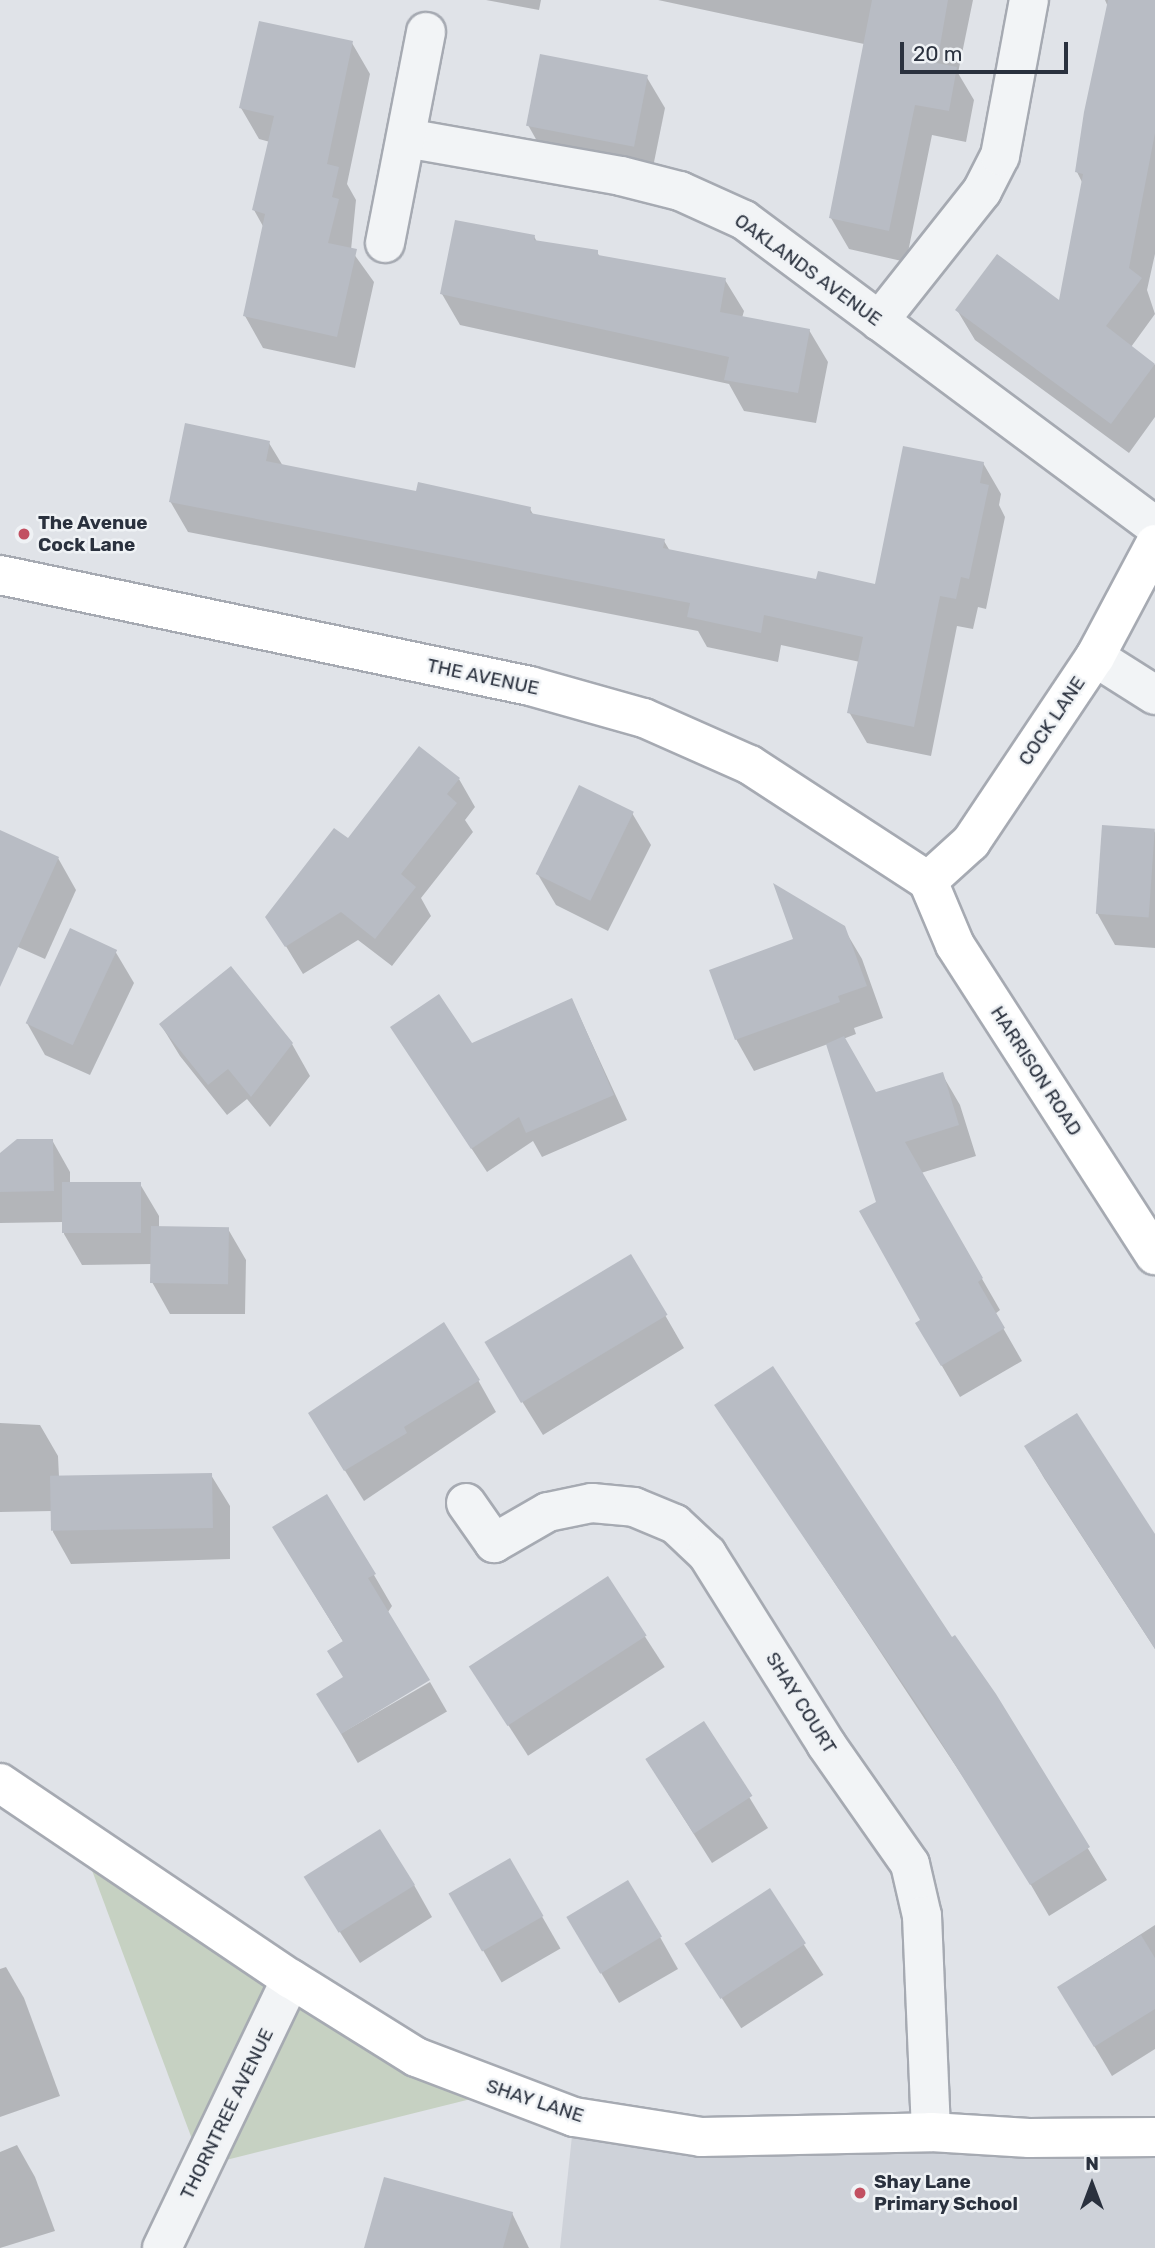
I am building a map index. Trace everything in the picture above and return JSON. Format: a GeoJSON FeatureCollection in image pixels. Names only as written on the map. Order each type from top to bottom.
{"type":"FeatureCollection","features":[{"type":"Feature","properties":{"kind":"main road","name":"COCK LANE"},"geometry":{"type":"LineString","coordinates":[[928,881],[971,842],[1095,657],[1155,544]]}},
{"type":"Feature","properties":{"kind":"main road","name":"THE AVENUE"},"geometry":{"type":"LineString","coordinates":[[0,575],[530,686],[644,718],[750,765],[928,881]]}},
{"type":"Feature","properties":{"kind":"main road","name":"HARRISON ROAD"},"geometry":{"type":"LineString","coordinates":[[928,881],[955,945],[1155,1255]]}},
{"type":"Feature","properties":{"kind":"main road","name":"SHAY LANE"},"geometry":{"type":"LineString","coordinates":[[0,1783],[291,1979],[416,2057],[574,2117],[701,2137],[931,2132],[1029,2138],[1155,2137]]}},
{"type":"Feature","properties":{"kind":"street"},"geometry":{"type":"LineString","coordinates":[[879,321],[982,191],[1000,156],[1029,0]]}},
{"type":"Feature","properties":{"kind":"street"},"geometry":{"type":"LineString","coordinates":[[385,243],[426,32]]}},
{"type":"Feature","properties":{"kind":"street","name":"OAKLANDS AVENUE"},"geometry":{"type":"LineString","coordinates":[[405,138],[680,191],[744,220],[1155,526]]}},
{"type":"Feature","properties":{"kind":"street"},"geometry":{"type":"LineString","coordinates":[[1095,657],[1155,695]]}},
{"type":"Feature","properties":{"kind":"street","name":"SHAY COURT"},"geometry":{"type":"LineString","coordinates":[[466,1503],[494,1543],[548,1512],[592,1503],[634,1507],[675,1524],[707,1554],[826,1744],[910,1864],[922,1916],[931,2132]]}},
{"type":"Feature","properties":{"kind":"street","name":"THORNTREE AVENUE"},"geometry":{"type":"LineString","coordinates":[[162,2248],[291,1979]]}},
{"type":"Feature","properties":{"kind":"shaded area","name":"Shay Lane Primary School"},"geometry":{"type":"Polygon","coordinates":[[[574,2117],[1155,2137],[1155,2248],[560,2248],[574,2117]]]}},
{"type":"Feature","properties":{"kind":"green space"},"geometry":{"type":"Polygon","coordinates":[[[80,1838],[499,2092],[202,2166],[80,1838]]]}},
{"type":"Feature","properties":{"kind":"building"},"geometry":{"type":"Polygon","coordinates":[[[872,0],[948,0],[937,63],[957,67],[949,111],[915,105],[889,231],[829,218],[872,0]]]}},
{"type":"Feature","properties":{"kind":"building"},"geometry":{"type":"Polygon","coordinates":[[[1108,0],[1155,0],[1155,133],[1129,268],[1142,278],[1106,326],[1155,364],[1111,424],[955,310],[997,254],[1059,300],[1083,174],[1075,172],[1084,112],[1108,0]]]}},
{"type":"Feature","properties":{"kind":"building"},"geometry":{"type":"Polygon","coordinates":[[[259,21],[353,41],[327,164],[339,167],[332,197],[339,199],[328,243],[357,249],[337,337],[243,316],[265,214],[252,210],[274,116],[239,108],[259,21]]]}},
{"type":"Feature","properties":{"kind":"building"},"geometry":{"type":"Polygon","coordinates":[[[540,54],[648,75],[634,147],[526,126],[540,54]]]}},
{"type":"Feature","properties":{"kind":"building"},"geometry":{"type":"Polygon","coordinates":[[[455,220],[535,235],[534,240],[598,250],[598,255],[726,278],[720,312],[810,329],[798,393],[724,380],[729,357],[440,294],[455,220]]]}},
{"type":"Feature","properties":{"kind":"building"},"geometry":{"type":"Polygon","coordinates":[[[185,423],[270,441],[266,461],[416,491],[418,482],[531,507],[530,513],[665,539],[663,548],[816,579],[818,571],[875,584],[903,446],[984,462],[980,483],[989,485],[969,579],[961,577],[956,599],[940,596],[914,727],[847,713],[863,637],[764,615],[761,633],[687,617],[690,603],[169,502],[185,423]]]}},
{"type":"Feature","properties":{"kind":"building"},"geometry":{"type":"Polygon","coordinates":[[[419,746],[460,778],[447,794],[457,803],[401,874],[416,887],[375,939],[341,912],[285,947],[265,917],[334,828],[348,838],[419,746]]]}},
{"type":"Feature","properties":{"kind":"building"},"geometry":{"type":"Polygon","coordinates":[[[579,785],[634,812],[590,901],[536,874],[579,785]]]}},
{"type":"Feature","properties":{"kind":"building"},"geometry":{"type":"Polygon","coordinates":[[[1102,825],[1155,829],[1149,917],[1096,914],[1102,825]]]}},
{"type":"Feature","properties":{"kind":"building"},"geometry":{"type":"Polygon","coordinates":[[[0,830],[59,857],[0,987],[0,830]]]}},
{"type":"Feature","properties":{"kind":"building"},"geometry":{"type":"Polygon","coordinates":[[[773,883],[845,926],[867,986],[838,996],[840,1002],[735,1040],[709,970],[793,939],[773,883]]]}},
{"type":"Feature","properties":{"kind":"building"},"geometry":{"type":"Polygon","coordinates":[[[70,928],[117,950],[73,1045],[26,1023],[70,928]]]}},
{"type":"Feature","properties":{"kind":"building"},"geometry":{"type":"Polygon","coordinates":[[[231,966],[293,1043],[251,1097],[228,1069],[208,1085],[159,1024],[231,966]]]}},
{"type":"Feature","properties":{"kind":"building"},"geometry":{"type":"Polygon","coordinates":[[[439,994],[472,1043],[572,998],[614,1095],[526,1133],[519,1117],[471,1149],[390,1027],[439,994]]]}},
{"type":"Feature","properties":{"kind":"building"},"geometry":{"type":"Polygon","coordinates":[[[844,1036],[876,1092],[943,1072],[959,1125],[905,1142],[983,1278],[978,1282],[1005,1328],[941,1366],[915,1323],[920,1320],[859,1211],[876,1202],[826,1044],[844,1036]]]}},
{"type":"Feature","properties":{"kind":"building"},"geometry":{"type":"Polygon","coordinates":[[[17,1139],[53,1139],[54,1191],[0,1192],[0,1153],[17,1139]]]}},
{"type":"Feature","properties":{"kind":"building"},"geometry":{"type":"Polygon","coordinates":[[[62,1182],[141,1182],[141,1233],[62,1233],[62,1182]]]}},
{"type":"Feature","properties":{"kind":"building"},"geometry":{"type":"Polygon","coordinates":[[[151,1226],[229,1227],[228,1284],[150,1283],[151,1226]]]}},
{"type":"Feature","properties":{"kind":"building"},"geometry":{"type":"Polygon","coordinates":[[[631,1254],[668,1315],[521,1403],[484,1342],[631,1254]]]}},
{"type":"Feature","properties":{"kind":"building"},"geometry":{"type":"Polygon","coordinates":[[[444,1322],[480,1380],[404,1427],[407,1433],[344,1471],[308,1413],[444,1322]]]}},
{"type":"Feature","properties":{"kind":"building"},"geometry":{"type":"Polygon","coordinates":[[[773,1366],[952,1637],[955,1635],[996,1694],[1090,1847],[1030,1885],[924,1715],[714,1405],[773,1366]]]}},
{"type":"Feature","properties":{"kind":"building"},"geometry":{"type":"Polygon","coordinates":[[[1077,1413],[1155,1534],[1155,1649],[1024,1446],[1077,1413]]]}},
{"type":"Feature","properties":{"kind":"building"},"geometry":{"type":"Polygon","coordinates":[[[212,1473],[213,1528],[51,1531],[50,1476],[212,1473]]]}},
{"type":"Feature","properties":{"kind":"building"},"geometry":{"type":"Polygon","coordinates":[[[327,1494],[376,1574],[368,1578],[430,1680],[341,1734],[316,1694],[343,1677],[327,1651],[343,1641],[272,1527],[327,1494]]]}},
{"type":"Feature","properties":{"kind":"building"},"geometry":{"type":"Polygon","coordinates":[[[608,1576],[647,1636],[507,1726],[469,1666],[608,1576]]]}},
{"type":"Feature","properties":{"kind":"building"},"geometry":{"type":"Polygon","coordinates":[[[704,1721],[752,1796],[694,1834],[645,1759],[704,1721]]]}},
{"type":"Feature","properties":{"kind":"building"},"geometry":{"type":"Polygon","coordinates":[[[380,1829],[415,1885],[339,1933],[304,1877],[380,1829]]]}},
{"type":"Feature","properties":{"kind":"building"},"geometry":{"type":"Polygon","coordinates":[[[510,1858],[544,1916],[482,1952],[449,1894],[510,1858]]]}},
{"type":"Feature","properties":{"kind":"building"},"geometry":{"type":"Polygon","coordinates":[[[628,1880],[662,1937],[600,1974],[566,1917],[628,1880]]]}},
{"type":"Feature","properties":{"kind":"building"},"geometry":{"type":"Polygon","coordinates":[[[770,1888],[806,1943],[720,1999],[684,1944],[770,1888]]]}},
{"type":"Feature","properties":{"kind":"building"},"geometry":{"type":"Polygon","coordinates":[[[1141,1935],[1155,1958],[1155,2009],[1094,2047],[1057,1987],[1141,1935]]]}},
{"type":"Feature","properties":{"kind":"building"},"geometry":{"type":"Polygon","coordinates":[[[384,2177],[513,2212],[503,2248],[364,2248],[384,2177]]]}},
{"type":"Feature","properties":{"kind":"place","name":"The Avenue Cock Lane"},"geometry":{"type":"Point","coordinates":[24,534]}},
{"type":"Feature","properties":{"kind":"place","name":"Shay Lane Primary School"},"geometry":{"type":"Point","coordinates":[860,2193]}}]}
